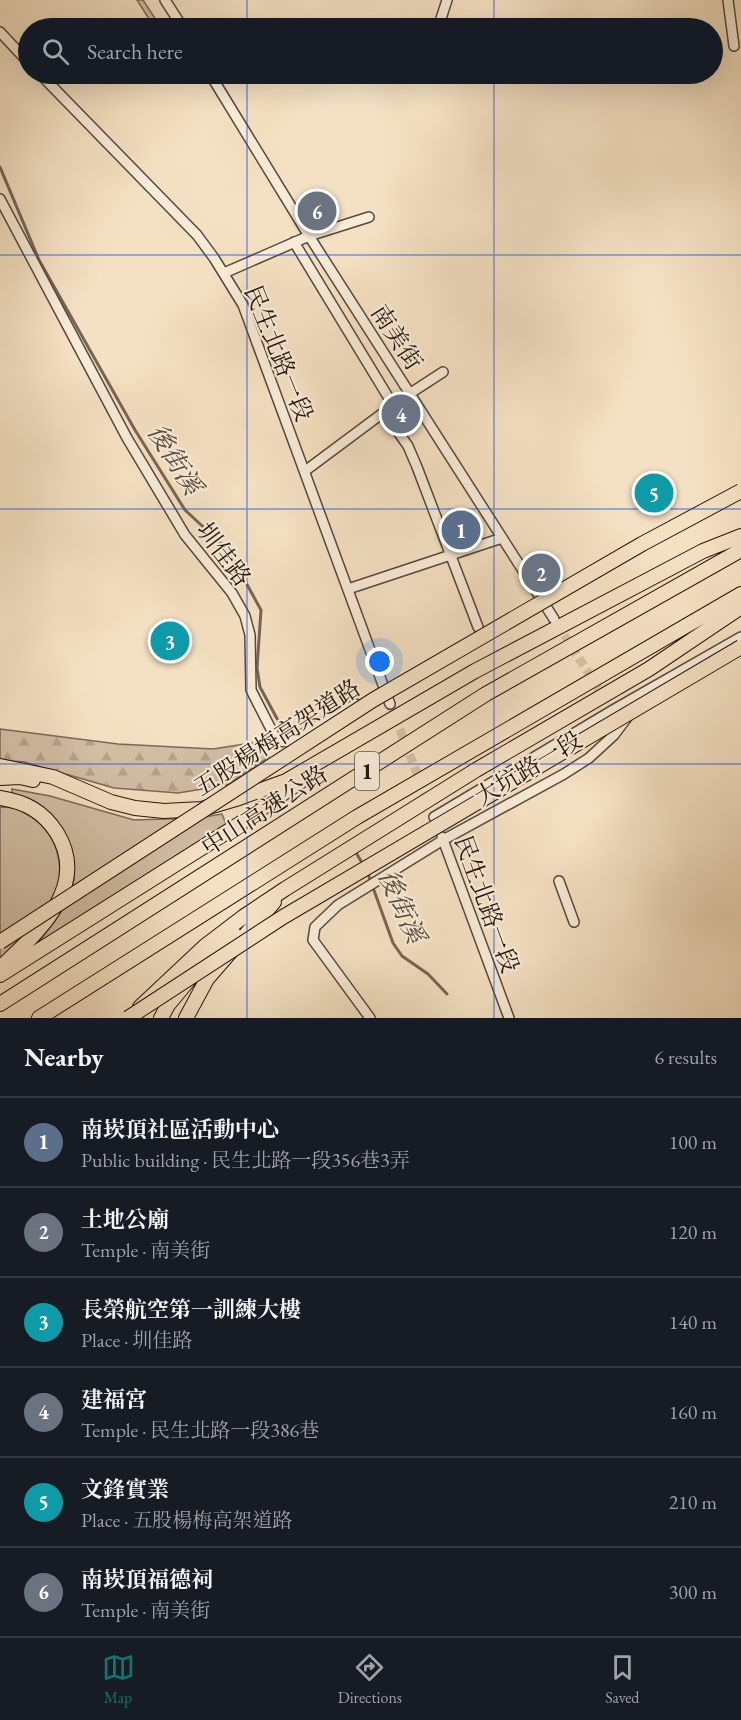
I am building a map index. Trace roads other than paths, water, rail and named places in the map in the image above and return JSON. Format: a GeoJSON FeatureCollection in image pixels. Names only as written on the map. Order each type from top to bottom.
{"type":"FeatureCollection","features":[{"type":"Feature","properties":{"kind":"highway","name":"五股楊梅高架道路"},"geometry":{"type":"LineString","coordinates":[[0,942],[373,700],[642,544],[741,491]]}},
{"type":"Feature","properties":{"kind":"highway"},"geometry":{"type":"LineString","coordinates":[[0,765],[53,777],[111,802],[135,808],[164,811],[202,809],[286,781],[513,650],[703,551],[741,536]]}},
{"type":"Feature","properties":{"kind":"highway","name":"中山高速公路"},"geometry":{"type":"LineString","coordinates":[[0,1004],[486,694],[741,550]]}},
{"type":"Feature","properties":{"kind":"highway","name":"1"},"geometry":{"type":"LineString","coordinates":[[39,1018],[357,816],[741,594]]}},
{"type":"Feature","properties":{"kind":"highway"},"geometry":{"type":"LineString","coordinates":[[130,1018],[171,976],[243,916],[476,770],[649,669],[741,607]]}},
{"type":"Feature","properties":{"kind":"highway"},"geometry":{"type":"LineString","coordinates":[[130,1018],[282,917],[741,647]]}},
{"type":"Feature","properties":{"kind":"highway"},"geometry":{"type":"LineString","coordinates":[[0,975],[238,825],[298,784],[330,756]]}},
{"type":"Feature","properties":{"kind":"highway"},"geometry":{"type":"LineString","coordinates":[[0,777],[20,777],[65,783]]}},
{"type":"Feature","properties":{"kind":"highway"},"geometry":{"type":"LineString","coordinates":[[0,798],[21,802],[39,812],[60,838],[66,852],[67,866],[63,892],[54,911],[42,927],[0,968]]}},
{"type":"Feature","properties":{"kind":"highway"},"geometry":{"type":"LineString","coordinates":[[161,1018],[168,1005],[228,938],[285,889]]}},
{"type":"Feature","properties":{"kind":"highway"},"geometry":{"type":"LineString","coordinates":[[186,1018],[207,979],[285,889]]}},
{"type":"Feature","properties":{"kind":"street"},"geometry":{"type":"LineString","coordinates":[[165,0],[177,18]]}},
{"type":"Feature","properties":{"kind":"street"},"geometry":{"type":"LineString","coordinates":[[441,18],[447,0]]}},
{"type":"Feature","properties":{"kind":"street"},"geometry":{"type":"LineString","coordinates":[[728,0],[734,46]]}},
{"type":"Feature","properties":{"kind":"street"},"geometry":{"type":"LineString","coordinates":[[0,32],[18,51]]}},
{"type":"Feature","properties":{"kind":"street","name":"民生北路一段"},"geometry":{"type":"LineString","coordinates":[[50,84],[197,235],[243,304],[390,704]]}},
{"type":"Feature","properties":{"kind":"street","name":"南美街"},"geometry":{"type":"LineString","coordinates":[[216,84],[309,236],[554,619]]}},
{"type":"Feature","properties":{"kind":"street","name":"圳佳路"},"geometry":{"type":"LineString","coordinates":[[0,199],[95,380],[184,535],[232,594],[245,616],[250,635],[251,690],[278,741],[289,741],[384,688]]}},
{"type":"Feature","properties":{"kind":"street"},"geometry":{"type":"LineString","coordinates":[[224,273],[309,236],[369,217]]}},
{"type":"Feature","properties":{"kind":"street"},"geometry":{"type":"LineString","coordinates":[[294,242],[393,405]]}},
{"type":"Feature","properties":{"kind":"street"},"geometry":{"type":"LineString","coordinates":[[305,471],[393,405],[443,372]]}},
{"type":"Feature","properties":{"kind":"street"},"geometry":{"type":"LineString","coordinates":[[384,412],[408,446],[478,627]]}},
{"type":"Feature","properties":{"kind":"street"},"geometry":{"type":"LineString","coordinates":[[348,589],[502,538]]}},
{"type":"Feature","properties":{"kind":"street","name":"大坑路一段"},"geometry":{"type":"LineString","coordinates":[[434,817],[610,706],[647,691],[741,637]]}},
{"type":"Feature","properties":{"kind":"street","name":"大坑路一段"},"geometry":{"type":"LineString","coordinates":[[370,1018],[316,946],[313,934],[322,918],[338,905],[443,840],[590,758],[622,725],[647,691]]}},
{"type":"Feature","properties":{"kind":"street"},"geometry":{"type":"LineString","coordinates":[[610,706],[622,725]]}},
{"type":"Feature","properties":{"kind":"street","name":"民生北路一段"},"geometry":{"type":"LineString","coordinates":[[429,804],[509,1018]]}},
{"type":"Feature","properties":{"kind":"street"},"geometry":{"type":"LineString","coordinates":[[560,881],[574,922]]}},
{"type":"Feature","properties":{"kind":"waterway","name":"後街溪"},"geometry":{"type":"LineString","coordinates":[[0,167],[39,260],[135,430],[185,510],[228,550],[261,610],[257,668],[260,687],[288,739]]}},
{"type":"Feature","properties":{"kind":"waterway","name":"後街溪"},"geometry":{"type":"LineString","coordinates":[[355,851],[364,866]]}},
{"type":"Feature","properties":{"kind":"waterway","name":"後街溪"},"geometry":{"type":"LineString","coordinates":[[367,871],[393,943],[402,956],[428,974],[447,994]]}},
{"type":"Feature","properties":{"kind":"tunnel"},"geometry":{"type":"LineString","coordinates":[[557,624],[607,702]]}},
{"type":"Feature","properties":{"kind":"tunnel"},"geometry":{"type":"LineString","coordinates":[[390,704],[429,804]]}},
{"type":"Feature","properties":{"kind":"place","name":"南崁頂福德祠"},"geometry":{"type":"Point","coordinates":[317,211]}},
{"type":"Feature","properties":{"kind":"place","name":"建福宮"},"geometry":{"type":"Point","coordinates":[401,414]}},
{"type":"Feature","properties":{"kind":"place","name":"文鋒實業"},"geometry":{"type":"Point","coordinates":[654,493]}},
{"type":"Feature","properties":{"kind":"place","name":"南崁頂社區活動中心"},"geometry":{"type":"Point","coordinates":[461,530]}},
{"type":"Feature","properties":{"kind":"place","name":"土地公廟"},"geometry":{"type":"Point","coordinates":[541,573]}},
{"type":"Feature","properties":{"kind":"place","name":"長榮航空第一訓練大樓"},"geometry":{"type":"Point","coordinates":[170,641]}}]}
